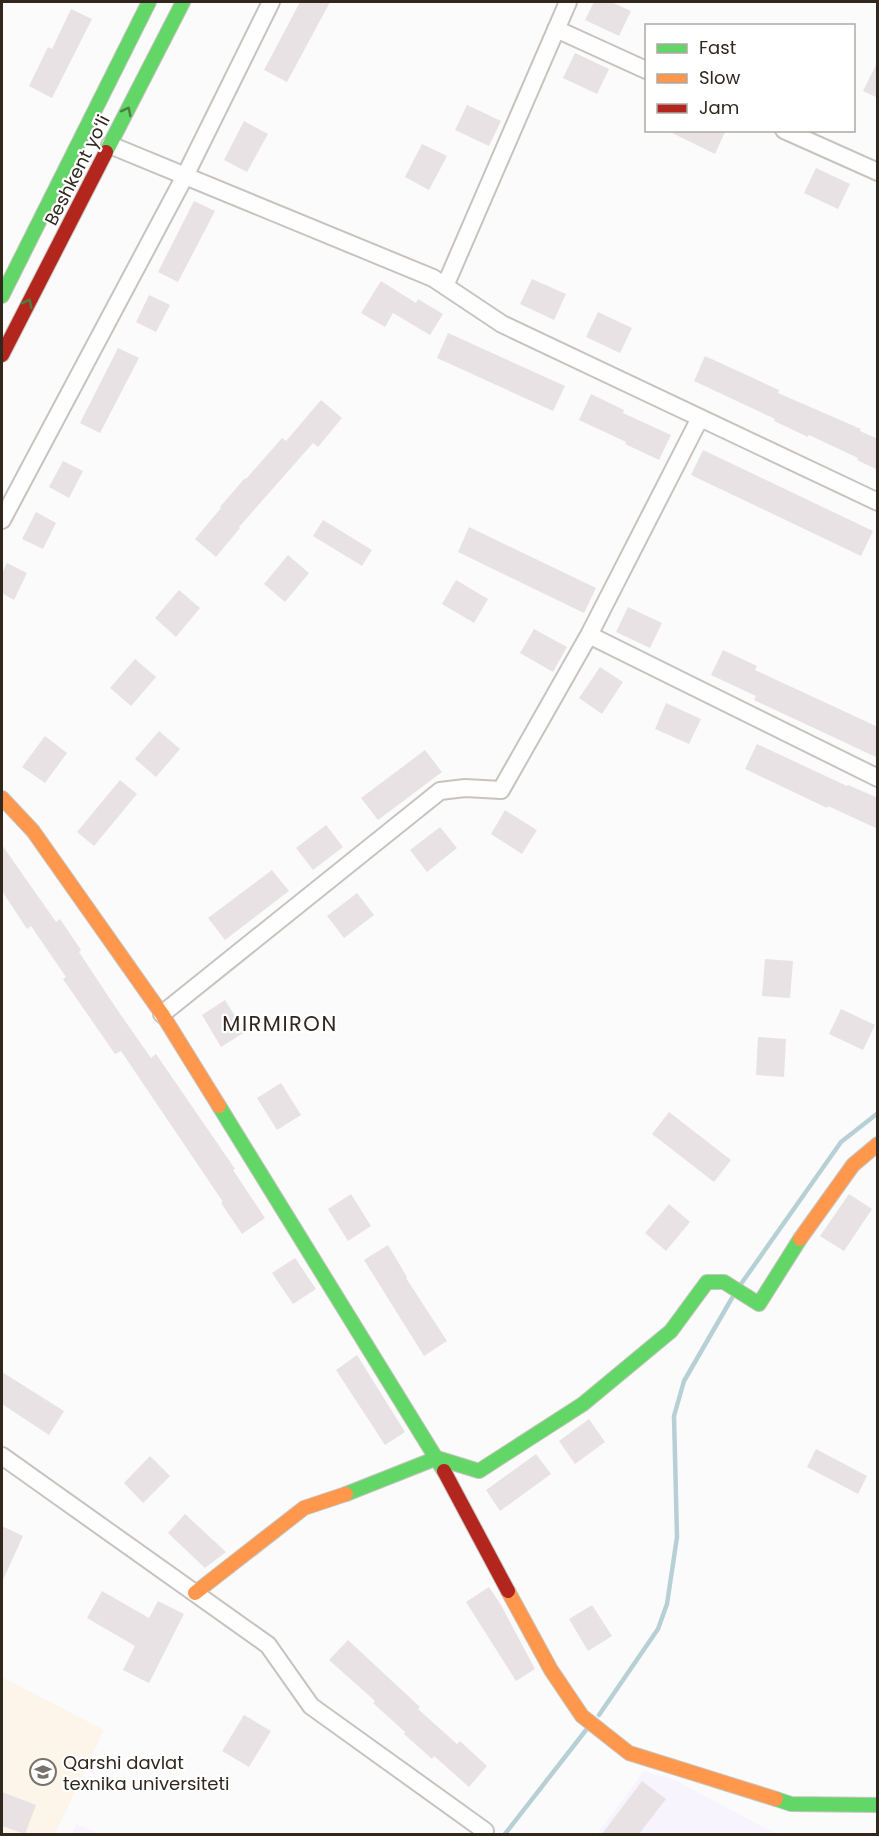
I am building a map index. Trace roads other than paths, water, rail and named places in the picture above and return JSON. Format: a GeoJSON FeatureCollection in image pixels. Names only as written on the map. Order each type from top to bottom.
{"type":"FeatureCollection","features":[{"type":"Feature","properties":{"kind":"street","name":"Beshkent yoʻli"},"geometry":{"type":"LineString","coordinates":[[2,296],[149,2]]}},
{"type":"Feature","properties":{"kind":"street","name":"Beshkent yoʻli"},"geometry":{"type":"LineString","coordinates":[[2,355],[183,2]]}},
{"type":"Feature","properties":{"kind":"street"},"geometry":{"type":"LineString","coordinates":[[2,520],[184,176],[271,2]]}},
{"type":"Feature","properties":{"kind":"street"},"geometry":{"type":"LineString","coordinates":[[445,286],[568,2]]}},
{"type":"Feature","properties":{"kind":"street"},"geometry":{"type":"LineString","coordinates":[[556,29],[645,69]]}},
{"type":"Feature","properties":{"kind":"street"},"geometry":{"type":"LineString","coordinates":[[788,132],[878,172]]}},
{"type":"Feature","properties":{"kind":"street"},"geometry":{"type":"LineString","coordinates":[[110,145],[433,278],[502,324],[878,502]]}},
{"type":"Feature","properties":{"kind":"street"},"geometry":{"type":"LineString","coordinates":[[162,1014],[440,791],[465,788],[501,790],[589,635],[700,418]]}},
{"type":"Feature","properties":{"kind":"street"},"geometry":{"type":"LineString","coordinates":[[589,635],[878,778]]}},
{"type":"Feature","properties":{"kind":"street"},"geometry":{"type":"LineString","coordinates":[[2,798],[33,831],[162,1014],[437,1458],[552,1670],[582,1716],[629,1753],[791,1804],[878,1805]]}},
{"type":"Feature","properties":{"kind":"street"},"geometry":{"type":"LineString","coordinates":[[195,1593],[304,1508],[367,1487],[437,1458],[479,1471],[583,1404],[671,1331],[707,1281],[724,1282],[759,1304],[810,1224],[847,1173],[878,1144]]}},
{"type":"Feature","properties":{"kind":"street"},"geometry":{"type":"LineString","coordinates":[[2,1456],[267,1645],[311,1706],[485,1831]]}},
{"type":"Feature","properties":{"kind":"waterway"},"geometry":{"type":"LineString","coordinates":[[741,1284],[841,1142],[878,1113]]}},
{"type":"Feature","properties":{"kind":"waterway"},"geometry":{"type":"LineString","coordinates":[[599,1715],[658,1629],[667,1604],[677,1537],[674,1416],[684,1381],[732,1298]]}},
{"type":"Feature","properties":{"kind":"waterway"},"geometry":{"type":"LineString","coordinates":[[505,1834],[586,1730]]}},
{"type":"Feature","properties":{"kind":"place","name":"Qarshi davlat texnika universiteti"},"geometry":{"type":"Point","coordinates":[43,1772]}},
{"type":"Feature","properties":{"kind":"district","name":"MIRMIRON"},"geometry":{"type":"Point","coordinates":[280,1023]}}]}
